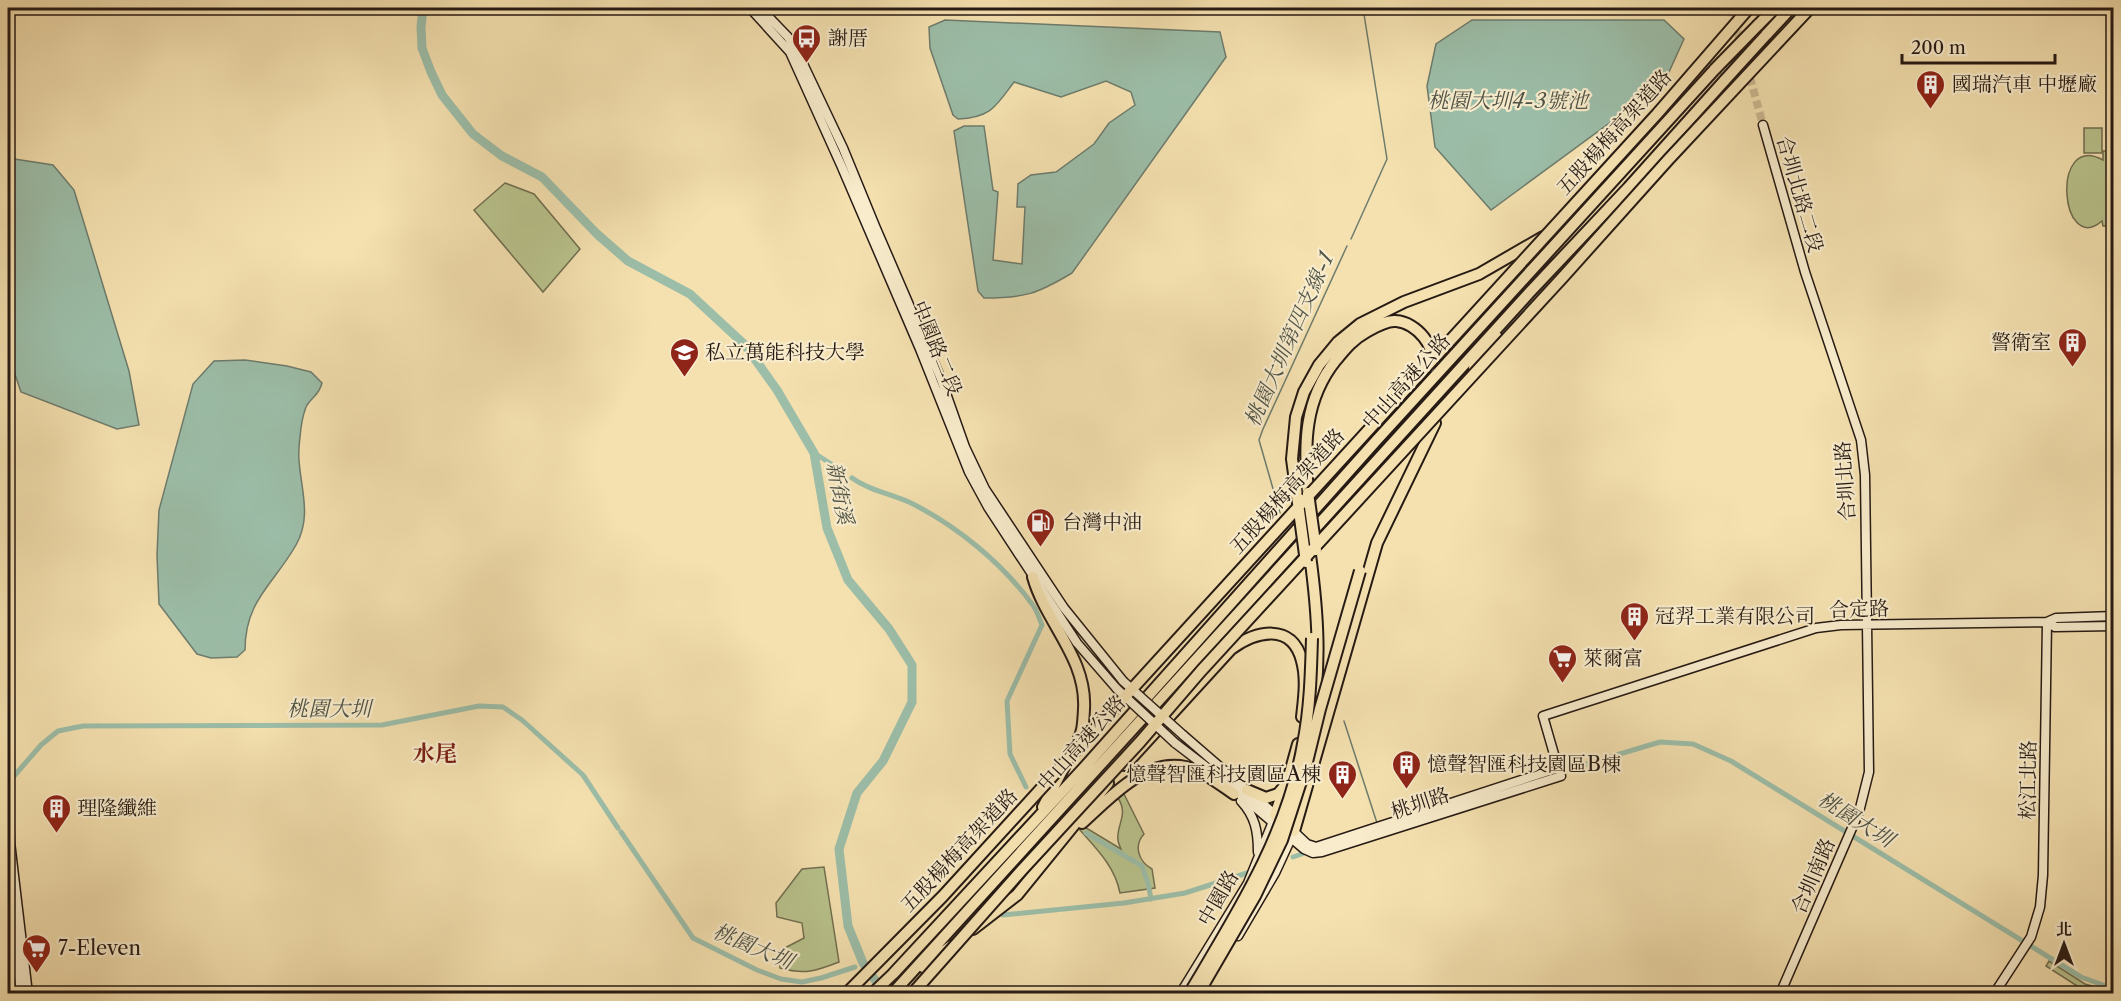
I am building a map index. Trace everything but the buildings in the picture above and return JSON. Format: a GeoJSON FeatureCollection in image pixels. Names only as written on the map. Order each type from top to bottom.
{"type":"FeatureCollection","features":[{"type":"Feature","properties":{"kind":"highway","name":"五股楊梅高架道路"},"geometry":{"type":"LineString","coordinates":[[846,993],[943,896],[1657,114],[1749,8]]}},
{"type":"Feature","properties":{"kind":"highway","name":"中山高速公路"},"geometry":{"type":"LineString","coordinates":[[872,993],[893,974],[1035,821],[1375,442],[1715,69],[1774,8]]}},
{"type":"Feature","properties":{"kind":"highway","name":"中山高速公路"},"geometry":{"type":"LineString","coordinates":[[892,993],[1791,8]]}},
{"type":"Feature","properties":{"kind":"highway"},"geometry":{"type":"LineString","coordinates":[[912,993],[1140,742],[1201,670],[1810,8]]}},
{"type":"Feature","properties":{"kind":"highway"},"geometry":{"type":"LineString","coordinates":[[1319,742],[1323,708],[1325,646],[1299,465],[1302,428],[1312,390],[1323,368],[1360,324],[1404,302],[1479,274],[1556,229],[1593,203]]}},
{"type":"Feature","properties":{"kind":"highway"},"geometry":{"type":"LineString","coordinates":[[1198,993],[1255,896],[1282,840],[1301,784],[1360,571],[1380,518],[1397,484],[1435,423],[1529,293]]}},
{"type":"Feature","properties":{"kind":"highway"},"geometry":{"type":"LineString","coordinates":[[1288,831],[1318,684],[1318,615],[1302,495],[1308,422],[1319,384],[1357,336],[1378,325],[1396,321],[1414,327],[1430,350],[1431,363],[1423,378],[1375,442]]}},
{"type":"Feature","properties":{"kind":"highway"},"geometry":{"type":"LineString","coordinates":[[1288,831],[1305,801],[1319,742],[1377,543],[1435,423]]}},
{"type":"Feature","properties":{"kind":"highway"},"geometry":{"type":"LineString","coordinates":[[1189,993],[1247,896],[1275,838],[1289,797],[1303,746],[1308,717],[1312,638],[1311,556]]}},
{"type":"Feature","properties":{"kind":"highway"},"geometry":{"type":"LineString","coordinates":[[1034,577],[1037,591],[1075,660],[1085,695],[1083,733],[1035,821]]}},
{"type":"Feature","properties":{"kind":"highway"},"geometry":{"type":"LineString","coordinates":[[902,984],[1017,895],[1110,781],[1231,649],[1244,640],[1256,635],[1276,634],[1285,637],[1298,649],[1302,659],[1304,680],[1299,736]]}},
{"type":"Feature","properties":{"kind":"highway"},"geometry":{"type":"LineString","coordinates":[[1274,819],[1290,773],[1299,736],[1318,684]]}},
{"type":"Feature","properties":{"kind":"highway"},"geometry":{"type":"LineString","coordinates":[[1061,841],[1109,798],[1136,778],[1156,769],[1182,766],[1208,777],[1234,794]]}},
{"type":"Feature","properties":{"kind":"highway"},"geometry":{"type":"LineString","coordinates":[[1247,790],[1260,797],[1271,797],[1283,788],[1290,773]]}},
{"type":"Feature","properties":{"kind":"main road","name":"中園路二段"},"geometry":{"type":"LineString","coordinates":[[750,8],[788,37],[796,49],[843,148],[941,379],[965,447],[985,489],[1064,608],[1124,681],[1247,790]]}},
{"type":"Feature","properties":{"kind":"main road","name":"中園路二段"},"geometry":{"type":"LineString","coordinates":[[760,8],[766,20],[790,52],[832,144],[920,349],[969,472],[1077,644],[1117,689],[1175,743],[1225,782]]}},
{"type":"Feature","properties":{"kind":"main road","name":"合圳北路二段"},"geometry":{"type":"LineString","coordinates":[[1763,125],[1805,272]]}},
{"type":"Feature","properties":{"kind":"main road","name":"合圳北路"},"geometry":{"type":"LineString","coordinates":[[1805,272],[1861,440],[1865,475],[1866,625]]}},
{"type":"Feature","properties":{"kind":"main road","name":"合定路"},"geometry":{"type":"LineString","coordinates":[[1559,772],[1543,716],[1816,628],[2047,622],[2056,618],[2114,616]]}},
{"type":"Feature","properties":{"kind":"main road","name":"合定路"},"geometry":{"type":"LineString","coordinates":[[2047,622],[2055,627],[2114,626]]}},
{"type":"Feature","properties":{"kind":"main road","name":"松江北路"},"geometry":{"type":"LineString","coordinates":[[1994,993],[2031,937],[2040,907],[2043,875],[2047,622]]}},
{"type":"Feature","properties":{"kind":"main road","name":"合圳南路"},"geometry":{"type":"LineString","coordinates":[[1780,993],[1859,812],[1869,772],[1866,625]]}},
{"type":"Feature","properties":{"kind":"main road","name":"桃圳路"},"geometry":{"type":"LineString","coordinates":[[1288,831],[1307,844],[1316,847],[1559,772]]}},
{"type":"Feature","properties":{"kind":"main road"},"geometry":{"type":"LineString","coordinates":[[1225,782],[1288,831]]}},
{"type":"Feature","properties":{"kind":"main road"},"geometry":{"type":"LineString","coordinates":[[1225,782],[1254,819],[1258,838],[1258,854]]}},
{"type":"Feature","properties":{"kind":"main road"},"geometry":{"type":"LineString","coordinates":[[1247,790],[1274,819]]}},
{"type":"Feature","properties":{"kind":"main road"},"geometry":{"type":"LineString","coordinates":[[8,791],[10,842],[28,993]]}},
{"type":"Feature","properties":{"kind":"main road","name":"中園路"},"geometry":{"type":"LineString","coordinates":[[1180,993],[1248,883],[1274,819]]}},
{"type":"Feature","properties":{"kind":"main road","name":"中園路"},"geometry":{"type":"LineString","coordinates":[[1203,993],[1245,923],[1264,872],[1288,831]]}},
{"type":"Feature","properties":{"kind":"main road"},"geometry":{"type":"LineString","coordinates":[[8,881],[21,993]]}},
{"type":"Feature","properties":{"kind":"green space"},"geometry":{"type":"Polygon","coordinates":[[[2084,128],[2102,128],[2102,153],[2084,153],[2084,128]]]}},
{"type":"Feature","properties":{"kind":"green space"},"geometry":{"type":"Polygon","coordinates":[[[2103,151],[2109,151],[2109,226],[2103,226],[2102,221],[2088,228],[2077,223],[2070,210],[2067,193],[2068,176],[2075,162],[2086,156],[2103,160],[2103,151]]]}},
{"type":"Feature","properties":{"kind":"green space"},"geometry":{"type":"Polygon","coordinates":[[[505,183],[534,194],[580,249],[543,292],[474,210],[505,183]]]}},
{"type":"Feature","properties":{"kind":"green space"},"geometry":{"type":"Polygon","coordinates":[[[1124,794],[1144,834],[1138,849],[1141,858],[1152,869],[1155,888],[1120,893],[1110,867],[1080,830],[1083,826],[1121,849],[1118,835],[1122,810],[1118,798],[1124,794]]]}},
{"type":"Feature","properties":{"kind":"green space"},"geometry":{"type":"Polygon","coordinates":[[[824,867],[839,962],[810,971],[780,968],[779,951],[804,938],[802,923],[777,917],[776,903],[802,869],[824,867]]]}},
{"type":"Feature","properties":{"kind":"green space"},"geometry":{"type":"Polygon","coordinates":[[[2049,961],[2085,984],[2113,993],[2088,993],[2046,966],[2049,961]]]}},
{"type":"Feature","properties":{"kind":"water"},"geometry":{"type":"Polygon","coordinates":[[[945,20],[1220,32],[1226,57],[1072,273],[1049,286],[1021,296],[984,298],[978,291],[954,131],[964,126],[984,126],[993,190],[998,192],[993,260],[1022,264],[1025,207],[1017,207],[1018,184],[1031,175],[1056,172],[1094,144],[1109,123],[1135,105],[1131,92],[1106,81],[1061,97],[1014,82],[992,109],[978,116],[958,119],[953,115],[930,48],[929,27],[945,20]]]}},
{"type":"Feature","properties":{"kind":"water","name":"桃園大圳4-3號池"},"geometry":{"type":"Polygon","coordinates":[[[1472,20],[1664,20],[1684,39],[1664,83],[1491,210],[1435,147],[1427,86],[1436,44],[1472,20]]]}},
{"type":"Feature","properties":{"kind":"water"},"geometry":{"type":"Polygon","coordinates":[[[8,158],[53,165],[74,190],[129,371],[139,425],[117,429],[21,392],[8,354],[8,158]]]}},
{"type":"Feature","properties":{"kind":"water"},"geometry":{"type":"Polygon","coordinates":[[[245,360],[311,372],[322,383],[318,393],[307,405],[301,428],[299,456],[305,514],[301,535],[255,605],[246,633],[245,650],[237,657],[211,658],[197,654],[159,604],[157,555],[159,510],[193,384],[214,361],[245,360]]]}},
{"type":"Feature","properties":{"kind":"waterway","name":"新街溪"},"geometry":{"type":"LineString","coordinates":[[423,8],[422,48],[431,72],[442,95],[473,134],[502,156],[542,177],[597,234],[628,261],[690,294],[744,344],[777,390],[814,453],[827,528],[848,580],[889,629],[912,665],[912,702],[883,761],[857,793],[839,849],[848,926],[863,963],[885,994]]}},
{"type":"Feature","properties":{"kind":"waterway","name":"桃園大圳第四支線-1"},"geometry":{"type":"LineString","coordinates":[[1351,239],[1387,159],[1363,8]]}},
{"type":"Feature","properties":{"kind":"waterway","name":"桃園大圳第四支線-1"},"geometry":{"type":"LineString","coordinates":[[1280,513],[1259,440],[1347,246]]}},
{"type":"Feature","properties":{"kind":"waterway"},"geometry":{"type":"LineString","coordinates":[[814,453],[844,472]]}},
{"type":"Feature","properties":{"kind":"waterway"},"geometry":{"type":"LineString","coordinates":[[852,478],[866,486],[911,503],[962,534],[1007,574],[1035,609],[1042,625],[1007,701],[1010,754],[1026,787]]}},
{"type":"Feature","properties":{"kind":"waterway","name":"桃園大圳"},"geometry":{"type":"LineString","coordinates":[[8,783],[41,745],[58,731],[83,726],[382,725],[479,706],[503,707],[522,720],[583,775],[618,828]]}},
{"type":"Feature","properties":{"kind":"waterway"},"geometry":{"type":"LineString","coordinates":[[1344,721],[1377,823]]}},
{"type":"Feature","properties":{"kind":"waterway","name":"桃園大圳"},"geometry":{"type":"LineString","coordinates":[[1566,770],[1660,742],[1693,744],[1731,761],[2081,977],[2114,989]]}},
{"type":"Feature","properties":{"kind":"waterway","name":"桃園大圳"},"geometry":{"type":"LineString","coordinates":[[621,832],[693,938],[757,970],[781,979],[802,982],[855,967]]}},
{"type":"Feature","properties":{"kind":"waterway"},"geometry":{"type":"LineString","coordinates":[[1086,833],[1142,866],[1151,899]]}},
{"type":"Feature","properties":{"kind":"waterway","name":"桃園大圳"},"geometry":{"type":"LineString","coordinates":[[1293,857],[1302,854]]}},
{"type":"Feature","properties":{"kind":"waterway","name":"桃園大圳"},"geometry":{"type":"LineString","coordinates":[[1003,915],[1124,903],[1185,893],[1247,873]]}},
{"type":"Feature","properties":{"kind":"tunnel"},"geometry":{"type":"LineString","coordinates":[[1731,8],[1763,125]]}},
{"type":"Feature","properties":{"kind":"place","name":"謝厝"},"geometry":{"type":"Point","coordinates":[807,64]}},
{"type":"Feature","properties":{"kind":"place","name":"國瑞汽車 中壢廠"},"geometry":{"type":"Point","coordinates":[1931,110]}},
{"type":"Feature","properties":{"kind":"place","name":"警衛室"},"geometry":{"type":"Point","coordinates":[2072,368]}},
{"type":"Feature","properties":{"kind":"place","name":"私立萬能科技大學"},"geometry":{"type":"Point","coordinates":[684,378]}},
{"type":"Feature","properties":{"kind":"place","name":"台灣中油"},"geometry":{"type":"Point","coordinates":[1041,548]}},
{"type":"Feature","properties":{"kind":"place","name":"冠羿工業有限公司"},"geometry":{"type":"Point","coordinates":[1634,642]}},
{"type":"Feature","properties":{"kind":"place","name":"萊爾富"},"geometry":{"type":"Point","coordinates":[1562,684]}},
{"type":"Feature","properties":{"kind":"place","name":"憶聲智匯科技園區B棟"},"geometry":{"type":"Point","coordinates":[1406,790]}},
{"type":"Feature","properties":{"kind":"place","name":"憶聲智匯科技園區A棟"},"geometry":{"type":"Point","coordinates":[1342,800]}},
{"type":"Feature","properties":{"kind":"place","name":"理隆纖維"},"geometry":{"type":"Point","coordinates":[56,834]}},
{"type":"Feature","properties":{"kind":"place","name":"7-Eleven"},"geometry":{"type":"Point","coordinates":[37,974]}},
{"type":"Feature","properties":{"kind":"district","name":"水尾"},"geometry":{"type":"Point","coordinates":[435,753]}}]}
